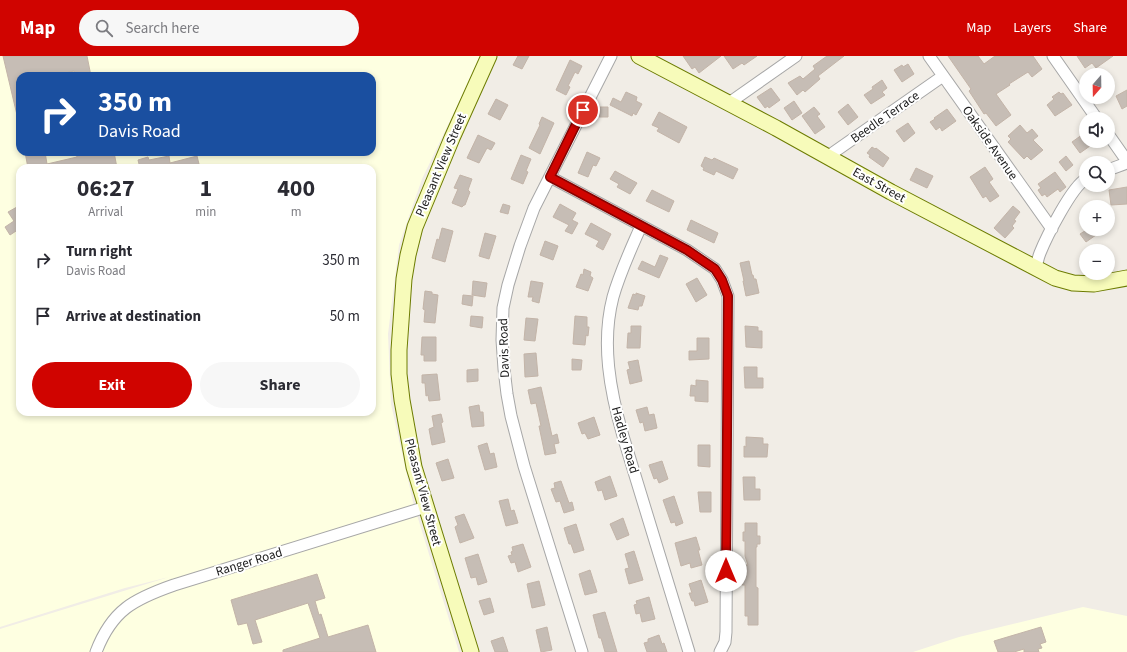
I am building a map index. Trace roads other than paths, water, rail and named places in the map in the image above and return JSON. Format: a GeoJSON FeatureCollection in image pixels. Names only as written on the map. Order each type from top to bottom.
{"type":"FeatureCollection","features":[{"type":"Feature","properties":{"kind":"street","name":"Pleasant View Street"},"geometry":{"type":"LineString","coordinates":[[471,652],[426,507],[410,448],[399,374],[400,325],[408,255],[415,227],[452,138],[489,56]]}},
{"type":"Feature","properties":{"kind":"street","name":"Davis Road"},"geometry":{"type":"LineString","coordinates":[[582,652],[514,431],[506,394],[502,340],[503,308],[508,285],[520,246],[534,208],[611,56]]}},
{"type":"Feature","properties":{"kind":"street","name":"East Street"},"geometry":{"type":"LineString","coordinates":[[639,56],[891,192],[1055,278],[1073,283],[1094,284],[1127,278]]}},
{"type":"Feature","properties":{"kind":"street"},"geometry":{"type":"LineString","coordinates":[[729,104],[796,56]]}},
{"type":"Feature","properties":{"kind":"street","name":"Oakside Avenue"},"geometry":{"type":"LineString","coordinates":[[929,56],[1052,230]]}},
{"type":"Feature","properties":{"kind":"street"},"geometry":{"type":"LineString","coordinates":[[1053,56],[1092,112]]}},
{"type":"Feature","properties":{"kind":"street","name":"Beedle Terrace"},"geometry":{"type":"LineString","coordinates":[[827,157],[943,76]]}},
{"type":"Feature","properties":{"kind":"street"},"geometry":{"type":"LineString","coordinates":[[1115,144],[1127,162],[1115,167]]}},
{"type":"Feature","properties":{"kind":"street"},"geometry":{"type":"LineString","coordinates":[[550,177],[687,250],[715,269],[722,280],[728,296],[726,632],[725,642],[720,652]]}},
{"type":"Feature","properties":{"kind":"street"},"geometry":{"type":"LineString","coordinates":[[1036,268],[1039,254],[1072,193],[1079,185]]}},
{"type":"Feature","properties":{"kind":"street","name":"Hadley Road"},"geometry":{"type":"LineString","coordinates":[[641,226],[624,265],[613,297],[608,323],[610,379],[614,405],[621,430],[689,652]]}},
{"type":"Feature","properties":{"kind":"street","name":"Ranger Road"},"geometry":{"type":"LineString","coordinates":[[96,652],[107,630],[118,615],[132,602],[148,594],[426,507]]}}]}
